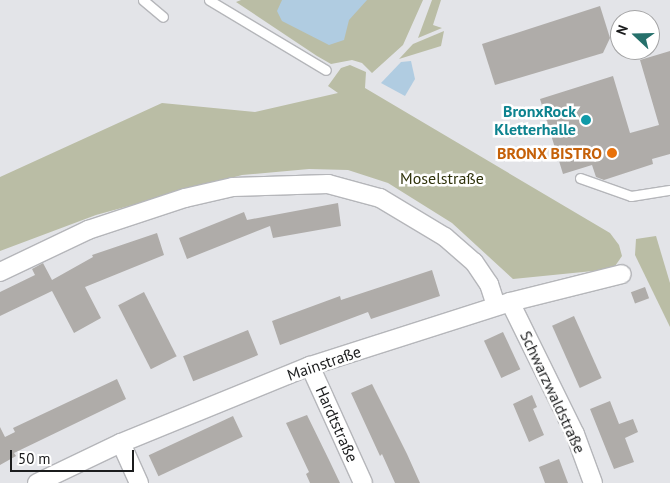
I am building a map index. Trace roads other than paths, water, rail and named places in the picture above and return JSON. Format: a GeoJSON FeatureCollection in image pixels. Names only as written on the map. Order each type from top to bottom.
{"type":"FeatureCollection","features":[{"type":"Feature","properties":{"kind":"street"},"geometry":{"type":"LineString","coordinates":[[0,272],[88,230],[186,198],[233,188],[328,184],[380,198],[445,237],[474,262],[503,304]]}},
{"type":"Feature","properties":{"kind":"street","name":"Mainstraße"},"geometry":{"type":"LineString","coordinates":[[36,483],[121,443],[310,366],[503,304],[622,274]]}},
{"type":"Feature","properties":{"kind":"street","name":"Schwarzwaldstraße"},"geometry":{"type":"LineString","coordinates":[[503,304],[575,434],[592,483]]}},
{"type":"Feature","properties":{"kind":"street","name":"Hardtstraße"},"geometry":{"type":"LineString","coordinates":[[310,366],[363,483]]}},
{"type":"Feature","properties":{"kind":"street"},"geometry":{"type":"LineString","coordinates":[[121,443],[139,483]]}},
{"type":"Feature","properties":{"kind":"lane"},"geometry":{"type":"LineString","coordinates":[[143,0],[162,17]]}},
{"type":"Feature","properties":{"kind":"lane"},"geometry":{"type":"LineString","coordinates":[[209,0],[326,70]]}},
{"type":"Feature","properties":{"kind":"lane"},"geometry":{"type":"LineString","coordinates":[[580,178],[631,196],[670,190]]}},
{"type":"Feature","properties":{"kind":"water"},"geometry":{"type":"Polygon","coordinates":[[[282,0],[367,0],[349,20],[344,40],[329,45],[282,21],[277,11],[282,0]]]}},
{"type":"Feature","properties":{"kind":"water"},"geometry":{"type":"Polygon","coordinates":[[[411,61],[415,79],[405,96],[381,83],[401,62],[411,61]]]}},
{"type":"Feature","properties":{"kind":"place","name":"BronxRock Kletterhalle"},"geometry":{"type":"Point","coordinates":[586,120]}},
{"type":"Feature","properties":{"kind":"place","name":"BRONX BISTRO"},"geometry":{"type":"Point","coordinates":[612,153]}},
{"type":"Feature","properties":{"kind":"park label","name":"Moselstraße"},"geometry":{"type":"Point","coordinates":[442,178]}}]}
